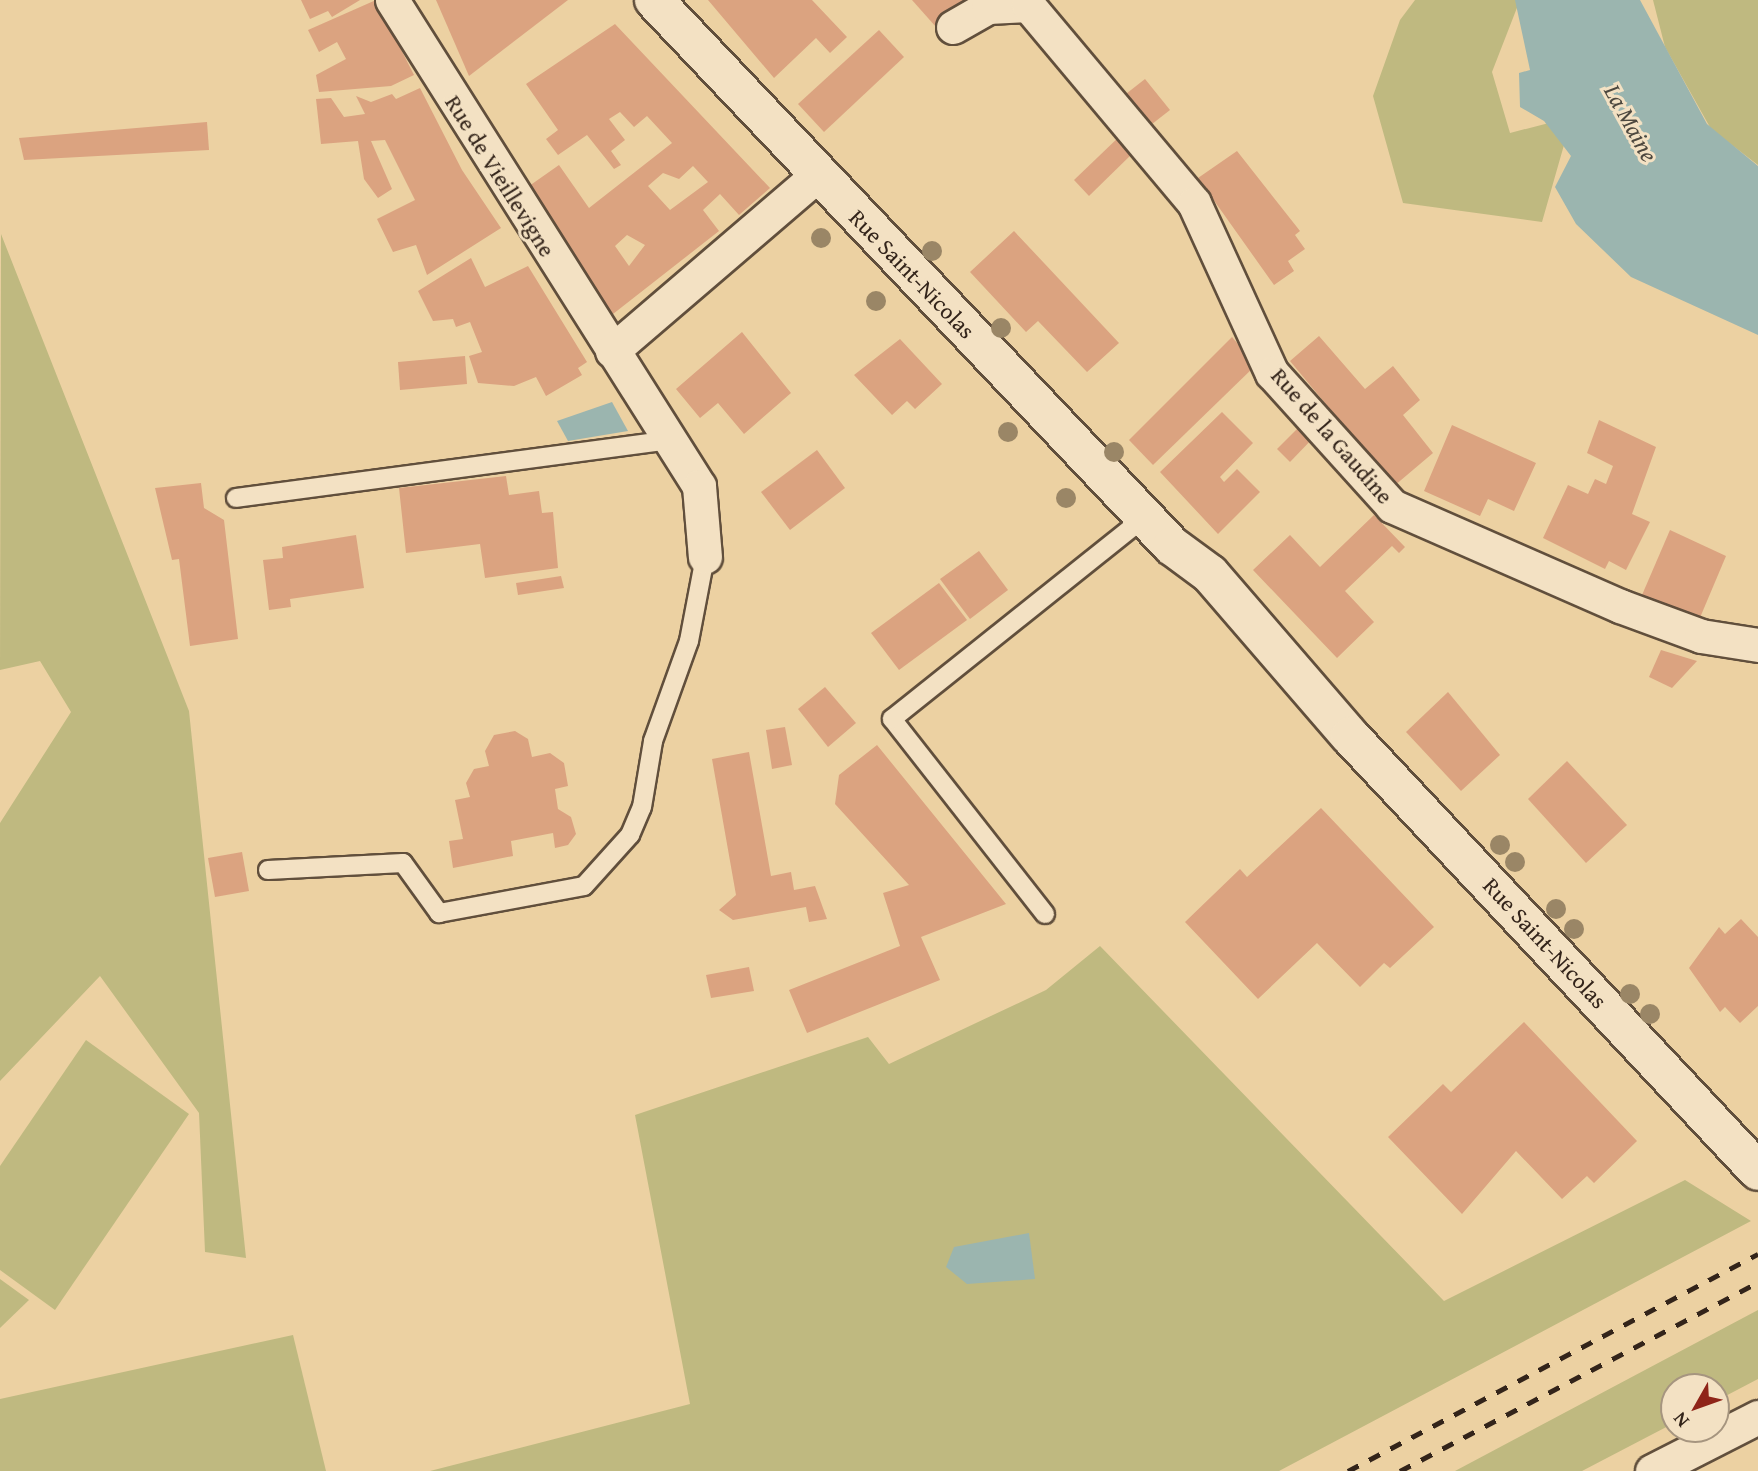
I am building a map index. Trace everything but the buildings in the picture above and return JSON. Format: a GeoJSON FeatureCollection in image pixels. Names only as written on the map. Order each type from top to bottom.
{"type":"FeatureCollection","features":[{"type":"Feature","properties":{"kind":"main road","name":"Rue Saint-Nicolas"},"geometry":{"type":"LineString","coordinates":[[654,0],[817,176],[1172,546],[1210,574],[1350,736],[1752,1153]]}},
{"type":"Feature","properties":{"kind":"street","name":"Rue de Vieillevigne"},"geometry":{"type":"LineString","coordinates":[[392,0],[699,486],[705,557]]}},
{"type":"Feature","properties":{"kind":"street","name":"Rue de la Gaudine"},"geometry":{"type":"LineString","coordinates":[[953,26],[988,7],[1028,5],[1194,203],[1272,373],[1392,506],[1620,606],[1700,636],[1758,645]]}},
{"type":"Feature","properties":{"kind":"street"},"geometry":{"type":"LineString","coordinates":[[612,351],[817,176]]}},
{"type":"Feature","properties":{"kind":"street"},"geometry":{"type":"LineString","coordinates":[[1652,1471],[1758,1417]]}},
{"type":"Feature","properties":{"kind":"lane"},"geometry":{"type":"LineString","coordinates":[[236,498],[672,440]]}},
{"type":"Feature","properties":{"kind":"lane"},"geometry":{"type":"LineString","coordinates":[[1045,914],[892,719],[1145,517]]}},
{"type":"Feature","properties":{"kind":"lane"},"geometry":{"type":"LineString","coordinates":[[268,870],[403,863],[439,914],[584,886],[630,835],[642,807],[653,741],[689,641],[705,557]]}},
{"type":"Feature","properties":{"kind":"shaded area"},"geometry":{"type":"Polygon","coordinates":[[[1415,0],[1520,0],[1492,72],[1510,133],[1572,117],[1542,222],[1403,203],[1373,96],[1400,20],[1415,0]]]}},
{"type":"Feature","properties":{"kind":"shaded area"},"geometry":{"type":"Polygon","coordinates":[[[1653,0],[1758,0],[1758,165],[1711,129],[1665,47],[1653,0]]]}},
{"type":"Feature","properties":{"kind":"shaded area"},"geometry":{"type":"Polygon","coordinates":[[[1,234],[189,711],[246,1258],[205,1252],[199,1113],[100,976],[0,1081],[0,823],[71,712],[40,661],[0,670],[1,234]]]}},
{"type":"Feature","properties":{"kind":"shaded area"},"geometry":{"type":"Polygon","coordinates":[[[1100,946],[1444,1301],[1685,1180],[1751,1221],[1279,1471],[430,1471],[690,1404],[635,1115],[868,1037],[889,1064],[1046,990],[1100,946]]]}},
{"type":"Feature","properties":{"kind":"shaded area"},"geometry":{"type":"Polygon","coordinates":[[[86,1040],[189,1114],[55,1310],[0,1270],[0,1166],[86,1040]]]}},
{"type":"Feature","properties":{"kind":"shaded area"},"geometry":{"type":"Polygon","coordinates":[[[0,1279],[29,1300],[0,1328],[0,1279]]]}},
{"type":"Feature","properties":{"kind":"shaded area"},"geometry":{"type":"Polygon","coordinates":[[[1758,1310],[1758,1379],[1730,1394],[1730,1373],[1660,1373],[1660,1430],[1582,1471],[1455,1471],[1758,1310]]]}},
{"type":"Feature","properties":{"kind":"shaded area"},"geometry":{"type":"Polygon","coordinates":[[[293,1335],[326,1471],[0,1471],[0,1399],[293,1335]]]}},
{"type":"Feature","properties":{"kind":"water","name":"La Maine"},"geometry":{"type":"Polygon","coordinates":[[[1515,0],[1640,0],[1707,124],[1758,166],[1758,335],[1631,277],[1576,224],[1555,187],[1571,156],[1544,121],[1520,107],[1519,73],[1530,70],[1515,0]]]}},
{"type":"Feature","properties":{"kind":"water"},"geometry":{"type":"Polygon","coordinates":[[[612,402],[628,431],[568,441],[557,421],[612,402]]]}},
{"type":"Feature","properties":{"kind":"water"},"geometry":{"type":"Polygon","coordinates":[[[1029,1233],[1035,1279],[967,1284],[946,1267],[954,1247],[1029,1233]]]}},
{"type":"Feature","properties":{"kind":"railway"},"geometry":{"type":"LineString","coordinates":[[1348,1471],[1758,1254]]}},
{"type":"Feature","properties":{"kind":"railway"},"geometry":{"type":"LineString","coordinates":[[1400,1471],[1758,1282]]}}]}
